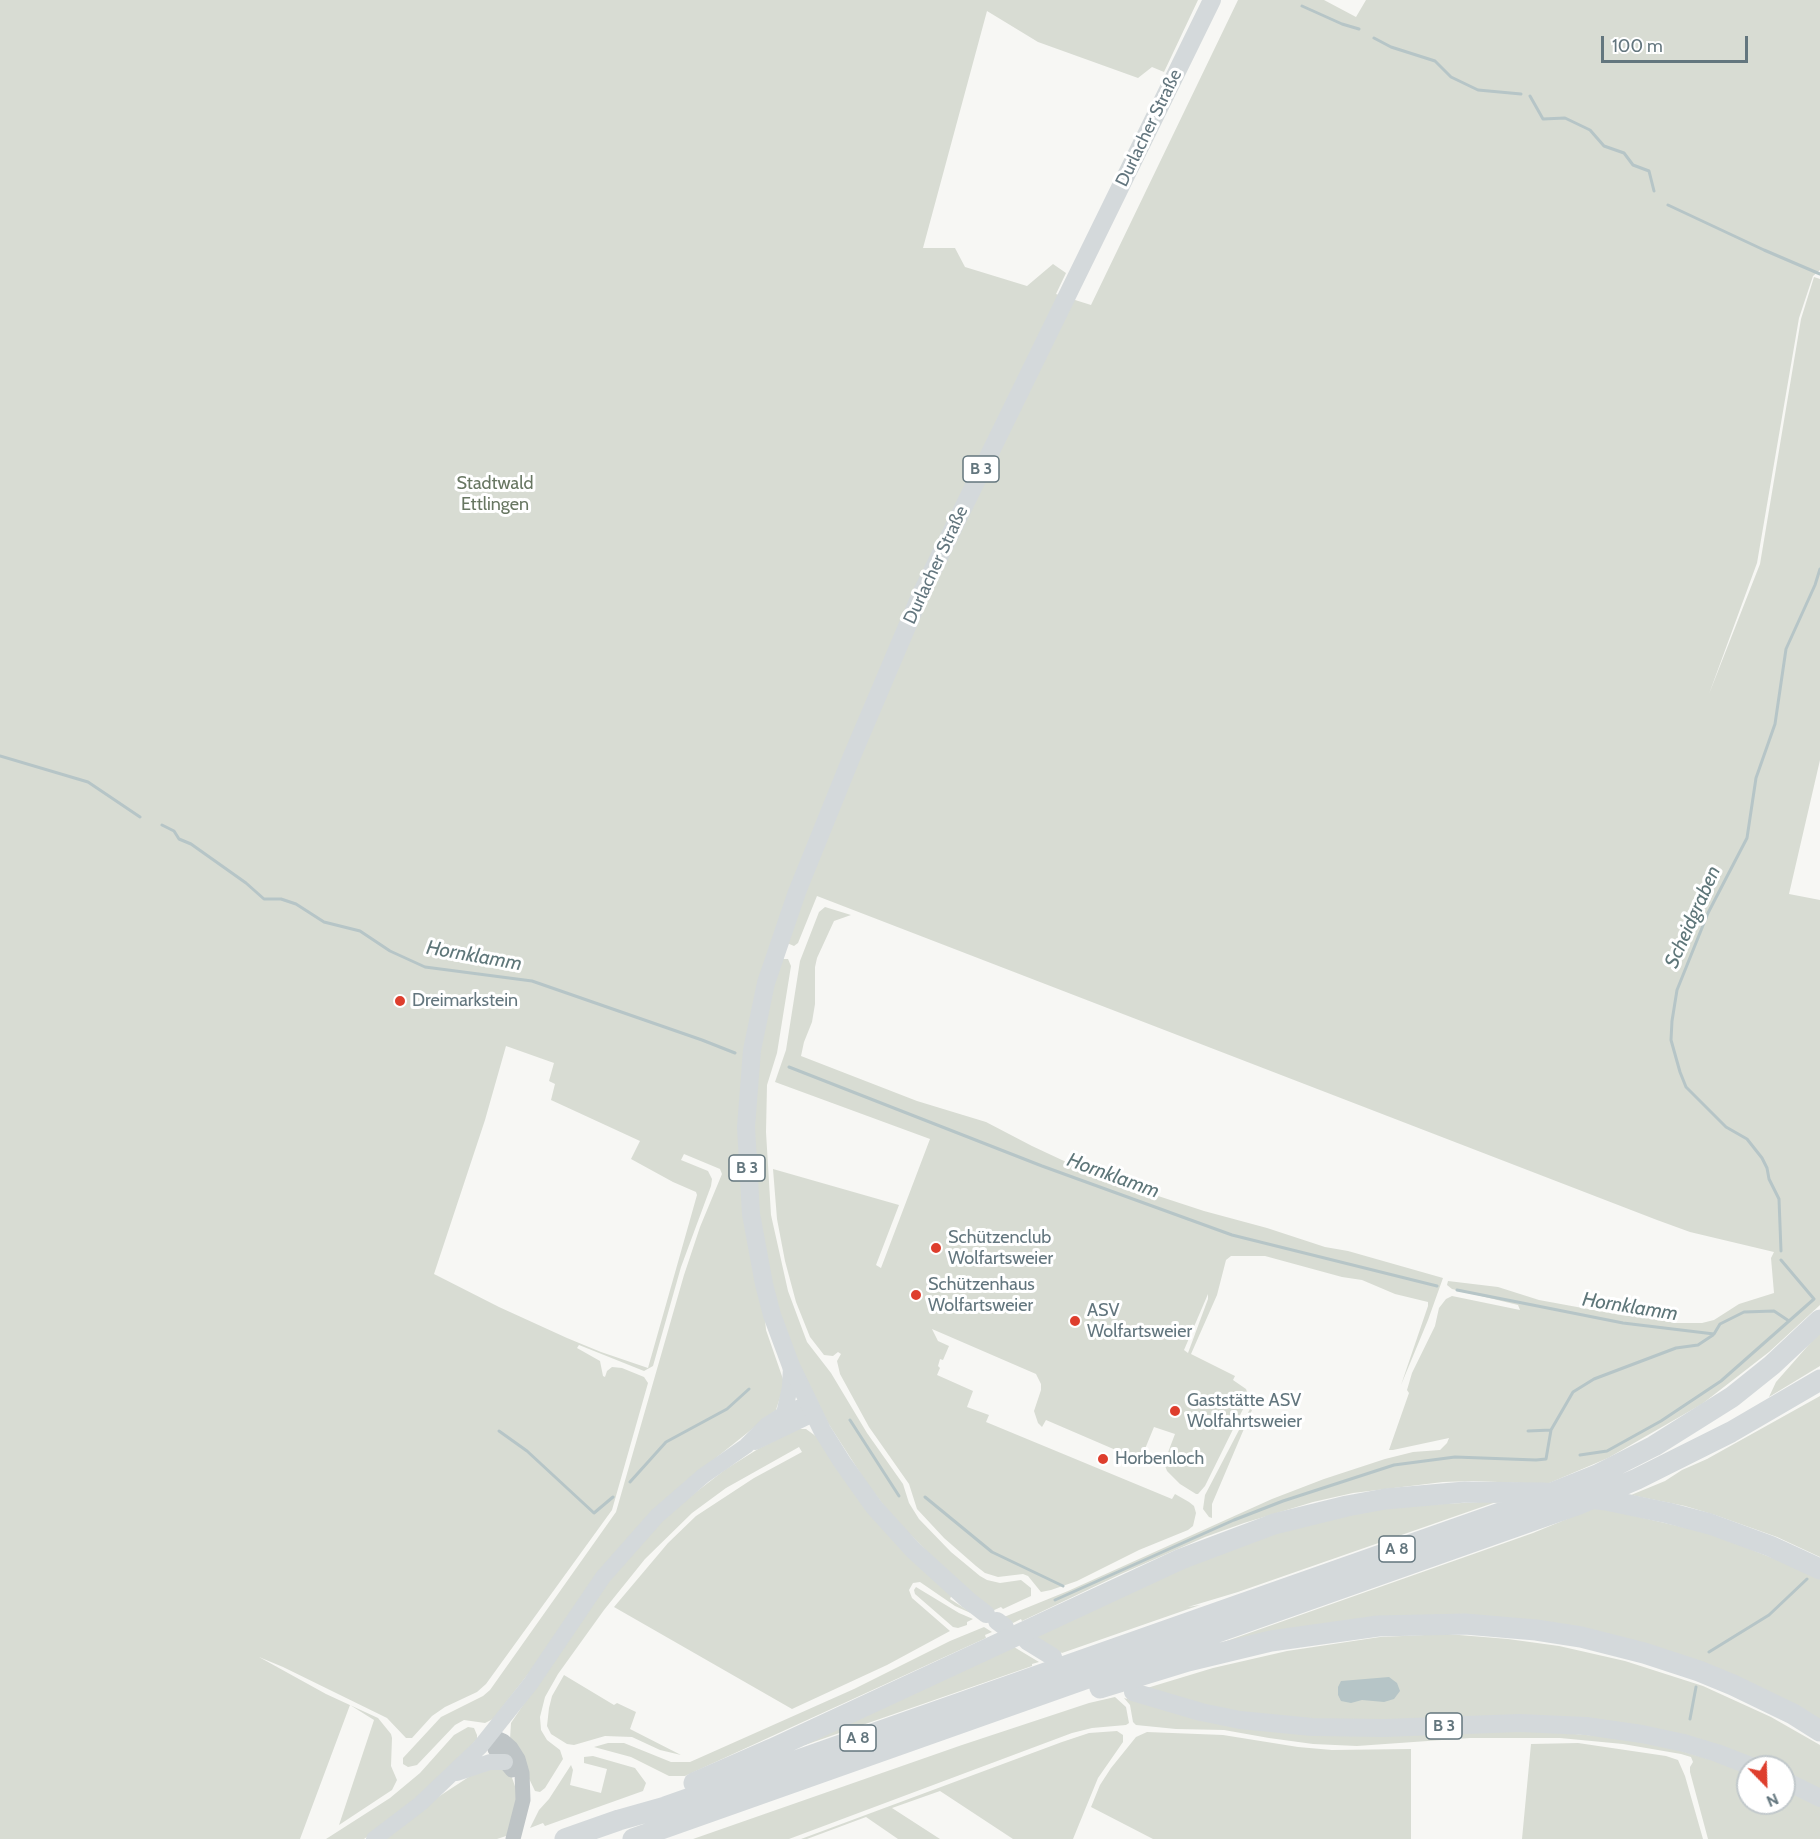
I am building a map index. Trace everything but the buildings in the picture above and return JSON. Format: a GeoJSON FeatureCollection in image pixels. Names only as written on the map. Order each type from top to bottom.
{"type":"FeatureCollection","features":[{"type":"Feature","properties":{"kind":"highway","name":"A 8"},"geometry":{"type":"LineString","coordinates":[[565,1839],[665,1807],[1498,1514],[1597,1475],[1654,1446],[1732,1397],[1772,1365],[1820,1320]]}},
{"type":"Feature","properties":{"kind":"highway","name":"A 8"},"geometry":{"type":"LineString","coordinates":[[633,1839],[1579,1504],[1714,1441],[1820,1380]]}},
{"type":"Feature","properties":{"kind":"highway","name":"A 8"},"geometry":{"type":"LineString","coordinates":[[619,1820],[662,1795],[703,1780],[772,1749],[996,1626],[1030,1634],[1181,1559],[1274,1524],[1335,1508],[1384,1499],[1465,1492],[1544,1493],[1606,1500],[1668,1513],[1736,1533],[1820,1569]]}},
{"type":"Feature","properties":{"kind":"highway","name":"A 8"},"geometry":{"type":"LineString","coordinates":[[1011,1707],[1082,1693],[1188,1661],[1271,1641],[1378,1626],[1465,1624],[1536,1630],[1581,1637],[1644,1653],[1733,1685],[1792,1714],[1820,1731]]}},
{"type":"Feature","properties":{"kind":"main road","name":"Durlacher Straße"},"geometry":{"type":"LineString","coordinates":[[791,1366],[772,1315],[751,1214],[746,1127],[752,1050],[766,983],[797,892],[843,776],[920,596],[1212,0]]}},
{"type":"Feature","properties":{"kind":"main road","name":"B 3"},"geometry":{"type":"LineString","coordinates":[[791,1366],[811,1409],[848,1470],[888,1523],[996,1626]]}},
{"type":"Feature","properties":{"kind":"main road"},"geometry":{"type":"LineString","coordinates":[[784,1414],[790,1387],[791,1366]]}},
{"type":"Feature","properties":{"kind":"main road"},"geometry":{"type":"LineString","coordinates":[[374,1839],[413,1810],[453,1774],[490,1735],[531,1683],[592,1592],[636,1538],[670,1504],[746,1446],[767,1425],[784,1414],[811,1409]]}},
{"type":"Feature","properties":{"kind":"main road"},"geometry":{"type":"LineString","coordinates":[[746,1446],[779,1432],[811,1409]]}},
{"type":"Feature","properties":{"kind":"main road"},"geometry":{"type":"LineString","coordinates":[[1030,1634],[1053,1657]]}},
{"type":"Feature","properties":{"kind":"main road","name":"B 3"},"geometry":{"type":"LineString","coordinates":[[1133,1692],[1201,1712],[1240,1720],[1312,1728],[1520,1723],[1605,1728],[1684,1743],[1736,1760]]}},
{"type":"Feature","properties":{"kind":"main road"},"geometry":{"type":"LineString","coordinates":[[453,1774],[490,1762],[505,1762]]}},
{"type":"Feature","properties":{"kind":"main road"},"geometry":{"type":"LineString","coordinates":[[1796,1786],[1820,1798]]}},
{"type":"Feature","properties":{"kind":"street"},"geometry":{"type":"LineString","coordinates":[[490,1735],[495,1749],[522,1785]]}},
{"type":"Feature","properties":{"kind":"street"},"geometry":{"type":"LineString","coordinates":[[490,1735],[503,1741],[514,1754],[522,1773],[523,1800],[513,1839]]}},
{"type":"Feature","properties":{"kind":"green space","name":"Stadtwald Ettlingen"},"geometry":{"type":"Polygon","coordinates":[[[0,0],[1198,0],[1164,72],[1152,67],[1138,78],[1038,42],[987,11],[923,248],[955,248],[965,267],[1027,286],[1053,264],[1066,273],[1056,294],[1091,305],[1238,0],[1324,0],[1356,17],[1366,0],[1820,0],[1820,270],[1813,276],[1799,318],[1757,563],[1709,694],[1760,564],[1801,319],[1814,277],[1820,279],[1820,760],[1789,894],[1820,900],[1820,1305],[1769,1352],[1702,1404],[1608,1458],[1547,1484],[1443,1482],[1353,1493],[1313,1502],[1205,1537],[1022,1621],[1021,1619],[1013,1623],[1004,1617],[1068,1591],[1272,1499],[1385,1459],[1413,1452],[1440,1450],[1449,1438],[1389,1450],[1409,1393],[1407,1390],[1412,1373],[1435,1326],[1439,1308],[1446,1299],[1452,1296],[1520,1310],[1518,1305],[1452,1289],[1447,1285],[1448,1281],[1498,1287],[1539,1300],[1626,1316],[1650,1316],[1675,1323],[1702,1323],[1714,1320],[1739,1304],[1774,1293],[1771,1258],[1774,1252],[1690,1232],[1657,1220],[817,896],[798,943],[794,946],[787,943],[749,1034],[766,1330],[783,1379],[783,1388],[776,1410],[702,1469],[532,1669],[493,1719],[485,1723],[464,1720],[455,1725],[417,1765],[408,1767],[403,1764],[403,1758],[441,1717],[483,1696],[490,1690],[616,1512],[684,1275],[700,1227],[722,1174],[720,1169],[684,1154],[681,1160],[708,1171],[712,1179],[711,1186],[681,1267],[653,1366],[644,1371],[579,1345],[577,1348],[600,1361],[605,1377],[607,1371],[612,1367],[622,1368],[644,1377],[648,1383],[612,1510],[486,1684],[477,1692],[445,1707],[432,1716],[412,1738],[406,1738],[387,1718],[259,1657],[350,1705],[300,1839],[0,1839],[0,0]],[[506,1046],[485,1120],[434,1274],[567,1338],[648,1368],[697,1195],[696,1192],[631,1159],[640,1141],[551,1100],[555,1084],[549,1081],[554,1063],[506,1046]]]}},
{"type":"Feature","properties":{"kind":"green space"},"geometry":{"type":"Polygon","coordinates":[[[825,907],[851,915],[834,921],[817,958],[815,1004],[801,1056],[917,1101],[986,1122],[1094,1175],[1325,1247],[1348,1251],[1443,1278],[1401,1385],[1428,1302],[1395,1294],[1362,1280],[1342,1277],[1265,1256],[1231,1256],[1226,1260],[1217,1295],[1191,1354],[1235,1376],[1233,1380],[1246,1389],[1249,1397],[1205,1486],[1196,1494],[1180,1484],[1167,1471],[1164,1463],[1175,1434],[1154,1427],[1140,1461],[1132,1465],[1129,1463],[1132,1457],[1046,1420],[1042,1427],[1034,1411],[1041,1390],[1036,1374],[932,1329],[938,1341],[949,1346],[943,1360],[940,1359],[937,1375],[973,1391],[967,1407],[989,1415],[986,1422],[1172,1499],[1175,1494],[1194,1506],[1196,1513],[1193,1526],[1188,1530],[1139,1550],[1077,1581],[1051,1590],[1041,1592],[1028,1576],[1023,1574],[998,1577],[985,1573],[976,1566],[944,1538],[917,1509],[909,1484],[869,1427],[840,1374],[837,1361],[841,1354],[838,1352],[833,1356],[824,1355],[810,1337],[796,1302],[785,1261],[777,1219],[773,1169],[899,1205],[876,1265],[881,1268],[930,1139],[775,1082],[786,1050],[800,961],[819,912],[825,907]],[[1208,1294],[1184,1350],[1188,1353],[1208,1294]]]}},
{"type":"Feature","properties":{"kind":"green space"},"geometry":{"type":"Polygon","coordinates":[[[783,959],[788,959],[791,966],[777,1053],[767,1085],[766,1132],[771,1215],[788,1291],[807,1342],[831,1373],[867,1433],[903,1484],[909,1503],[919,1519],[951,1552],[980,1576],[1000,1583],[1021,1580],[1031,1588],[1031,1596],[1003,1609],[1001,1607],[992,1611],[966,1591],[891,1515],[866,1482],[828,1423],[789,1343],[778,1312],[757,1226],[752,1106],[770,988],[783,959]]]}},
{"type":"Feature","properties":{"kind":"green space"},"geometry":{"type":"Polygon","coordinates":[[[1820,1332],[1820,1366],[1769,1397],[1776,1382],[1820,1332]]]}},
{"type":"Feature","properties":{"kind":"green space"},"geometry":{"type":"Polygon","coordinates":[[[1820,1396],[1820,1557],[1777,1537],[1715,1515],[1685,1506],[1631,1495],[1665,1481],[1682,1470],[1707,1459],[1820,1396]]]}},
{"type":"Feature","properties":{"kind":"green space"},"geometry":{"type":"Polygon","coordinates":[[[1250,1409],[1252,1410],[1212,1504],[1212,1518],[1209,1517],[1203,1509],[1205,1495],[1250,1409]]]}},
{"type":"Feature","properties":{"kind":"green space"},"geometry":{"type":"Polygon","coordinates":[[[798,1429],[806,1429],[817,1437],[952,1594],[950,1599],[975,1615],[955,1606],[920,1582],[913,1583],[909,1590],[912,1598],[950,1631],[887,1665],[792,1709],[614,1607],[668,1543],[696,1516],[754,1478],[802,1452],[799,1447],[726,1488],[692,1513],[645,1559],[604,1610],[558,1674],[545,1697],[540,1717],[541,1730],[547,1740],[560,1750],[563,1759],[545,1788],[540,1792],[535,1791],[510,1739],[511,1723],[607,1580],[661,1519],[726,1469],[758,1449],[798,1429]]]}},
{"type":"Feature","properties":{"kind":"green space"},"geometry":{"type":"Polygon","coordinates":[[[1499,1501],[1238,1592],[1188,1607],[1200,1605],[1062,1653],[1035,1637],[1171,1572],[1285,1528],[1387,1507],[1499,1501]]]}},
{"type":"Feature","properties":{"kind":"green space"},"geometry":{"type":"Polygon","coordinates":[[[1596,1507],[1712,1534],[1820,1577],[1820,1722],[1561,1627],[1221,1643],[1533,1533],[1596,1507]]]}},
{"type":"Feature","properties":{"kind":"green space"},"geometry":{"type":"Polygon","coordinates":[[[916,1587],[973,1619],[967,1622],[967,1625],[953,1627],[915,1594],[916,1587]]]}},
{"type":"Feature","properties":{"kind":"green space"},"geometry":{"type":"Polygon","coordinates":[[[984,1627],[992,1632],[985,1635],[986,1638],[685,1776],[669,1776],[631,1757],[594,1747],[608,1743],[624,1743],[671,1762],[690,1762],[854,1689],[950,1641],[984,1627]]]}},
{"type":"Feature","properties":{"kind":"green space"},"geometry":{"type":"Polygon","coordinates":[[[1447,1634],[1559,1646],[1625,1661],[1703,1686],[1771,1717],[1820,1745],[1820,1792],[1796,1780],[1796,1755],[1740,1755],[1728,1750],[1440,1719],[1282,1720],[1190,1704],[1147,1688],[1213,1668],[1287,1651],[1380,1637],[1447,1634]]]}},
{"type":"Feature","properties":{"kind":"green space"},"geometry":{"type":"Polygon","coordinates":[[[1014,1647],[1039,1662],[805,1745],[804,1743],[1014,1647]]]}},
{"type":"Feature","properties":{"kind":"green space"},"geometry":{"type":"Polygon","coordinates":[[[564,1675],[614,1705],[617,1703],[636,1712],[630,1729],[681,1755],[660,1750],[632,1737],[605,1736],[574,1745],[567,1744],[551,1734],[547,1726],[549,1708],[552,1696],[564,1675]]]}},
{"type":"Feature","properties":{"kind":"green space"},"geometry":{"type":"Polygon","coordinates":[[[1115,1697],[1126,1707],[1129,1723],[1126,1725],[1092,1728],[1072,1733],[789,1839],[693,1839],[962,1745],[1089,1703],[1115,1697]]]}},
{"type":"Feature","properties":{"kind":"green space"},"geometry":{"type":"Polygon","coordinates":[[[1124,1698],[1190,1716],[1516,1729],[1645,1740],[1736,1767],[1736,1815],[1796,1815],[1796,1792],[1820,1805],[1820,1839],[1708,1839],[1690,1772],[1693,1762],[1691,1757],[1681,1754],[1623,1744],[1560,1738],[1470,1738],[1357,1746],[1313,1744],[1224,1730],[1136,1725],[1133,1722],[1130,1705],[1124,1698]]]}},
{"type":"Feature","properties":{"kind":"green space"},"geometry":{"type":"Polygon","coordinates":[[[350,1705],[378,1718],[391,1734],[391,1766],[397,1780],[392,1790],[339,1825],[374,1720],[350,1705]]]}},
{"type":"Feature","properties":{"kind":"green space"},"geometry":{"type":"Polygon","coordinates":[[[468,1727],[474,1728],[477,1739],[450,1769],[383,1826],[364,1839],[326,1839],[390,1798],[420,1773],[454,1735],[468,1727]]]}},
{"type":"Feature","properties":{"kind":"green space"},"geometry":{"type":"Polygon","coordinates":[[[1117,1731],[1123,1735],[1123,1742],[1098,1778],[1073,1839],[1013,1839],[940,1791],[892,1808],[940,1839],[898,1839],[866,1817],[807,1839],[801,1839],[1062,1742],[1089,1733],[1117,1731]]]}},
{"type":"Feature","properties":{"kind":"green space"},"geometry":{"type":"Polygon","coordinates":[[[1147,1732],[1223,1735],[1332,1750],[1411,1749],[1411,1839],[1153,1839],[1091,1807],[1100,1785],[1111,1768],[1136,1737],[1147,1732]]]}},
{"type":"Feature","properties":{"kind":"green space"},"geometry":{"type":"Polygon","coordinates":[[[1578,1743],[1666,1756],[1678,1760],[1685,1776],[1703,1839],[1522,1839],[1531,1744],[1578,1743]]]}},
{"type":"Feature","properties":{"kind":"green space"},"geometry":{"type":"Polygon","coordinates":[[[593,1756],[635,1768],[646,1783],[643,1791],[545,1826],[543,1823],[530,1828],[539,1810],[571,1765],[573,1770],[570,1785],[601,1793],[607,1769],[584,1763],[584,1757],[593,1756]]]}},
{"type":"Feature","properties":{"kind":"green space"},"geometry":{"type":"Polygon","coordinates":[[[495,1765],[511,1775],[516,1789],[516,1802],[509,1835],[497,1839],[385,1839],[432,1801],[484,1767],[495,1765]]]}},
{"type":"Feature","properties":{"kind":"shaded area"},"geometry":{"type":"Polygon","coordinates":[[[1389,1677],[1397,1683],[1400,1691],[1394,1699],[1384,1702],[1362,1700],[1351,1703],[1341,1701],[1338,1695],[1341,1681],[1389,1677]]]}},
{"type":"Feature","properties":{"kind":"waterway"},"geometry":{"type":"LineString","coordinates":[[1302,6],[1359,29]]}},
{"type":"Feature","properties":{"kind":"waterway"},"geometry":{"type":"LineString","coordinates":[[1374,38],[1391,47],[1435,61],[1451,77],[1478,90],[1521,94]]}},
{"type":"Feature","properties":{"kind":"waterway"},"geometry":{"type":"LineString","coordinates":[[1530,96],[1543,119],[1565,118],[1590,130],[1604,146],[1624,153],[1633,165],[1649,171],[1654,191]]}},
{"type":"Feature","properties":{"kind":"waterway"},"geometry":{"type":"LineString","coordinates":[[1668,205],[1820,274]]}},
{"type":"Feature","properties":{"kind":"waterway","name":"Scheidgraben"},"geometry":{"type":"LineString","coordinates":[[1781,1251],[1779,1199],[1769,1179],[1767,1168],[1747,1139],[1726,1127],[1686,1087],[1671,1040],[1672,1021],[1677,990],[1708,913],[1747,838],[1756,778],[1775,724],[1786,649],[1820,569]]}},
{"type":"Feature","properties":{"kind":"waterway","name":"Hornklamm"},"geometry":{"type":"LineString","coordinates":[[0,756],[88,782],[140,817]]}},
{"type":"Feature","properties":{"kind":"waterway","name":"Hornklamm"},"geometry":{"type":"LineString","coordinates":[[162,825],[174,831],[179,839],[191,844],[246,883],[264,899],[281,899],[296,904],[324,922],[360,931],[390,951],[425,967],[532,981],[735,1053]]}},
{"type":"Feature","properties":{"kind":"waterway","name":"Hornklamm"},"geometry":{"type":"LineString","coordinates":[[789,1067],[1042,1166],[1232,1235],[1437,1286]]}},
{"type":"Feature","properties":{"kind":"waterway"},"geometry":{"type":"LineString","coordinates":[[1580,1455],[1607,1451],[1661,1421],[1721,1381],[1814,1299],[1781,1260]]}},
{"type":"Feature","properties":{"kind":"waterway","name":"Hornklamm"},"geometry":{"type":"LineString","coordinates":[[1457,1290],[1623,1323],[1714,1334],[1720,1324],[1744,1312],[1774,1311],[1789,1321]]}},
{"type":"Feature","properties":{"kind":"waterway"},"geometry":{"type":"LineString","coordinates":[[1528,1431],[1551,1430],[1573,1392],[1594,1379],[1676,1348],[1698,1345],[1713,1335]]}},
{"type":"Feature","properties":{"kind":"waterway"},"geometry":{"type":"LineString","coordinates":[[630,1482],[666,1442],[727,1409],[749,1389]]}},
{"type":"Feature","properties":{"kind":"waterway"},"geometry":{"type":"LineString","coordinates":[[850,1420],[899,1496]]}},
{"type":"Feature","properties":{"kind":"waterway"},"geometry":{"type":"LineString","coordinates":[[1055,1600],[1234,1520],[1283,1501],[1394,1465],[1455,1457],[1546,1459],[1551,1430]]}},
{"type":"Feature","properties":{"kind":"waterway"},"geometry":{"type":"LineString","coordinates":[[499,1431],[527,1451],[594,1513],[613,1497]]}},
{"type":"Feature","properties":{"kind":"waterway"},"geometry":{"type":"LineString","coordinates":[[925,1497],[992,1552],[1063,1586]]}},
{"type":"Feature","properties":{"kind":"waterway"},"geometry":{"type":"LineString","coordinates":[[1709,1652],[1769,1615],[1807,1579]]}},
{"type":"Feature","properties":{"kind":"waterway"},"geometry":{"type":"LineString","coordinates":[[1690,1719],[1696,1687]]}},
{"type":"Feature","properties":{"kind":"place","name":"Dreimarkstein"},"geometry":{"type":"Point","coordinates":[400,1001]}},
{"type":"Feature","properties":{"kind":"place","name":"Schützenclub Wolfartsweier"},"geometry":{"type":"Point","coordinates":[936,1248]}},
{"type":"Feature","properties":{"kind":"place","name":"Schützenhaus Wolfartsweier"},"geometry":{"type":"Point","coordinates":[916,1295]}},
{"type":"Feature","properties":{"kind":"place","name":"ASV Wolfartsweier"},"geometry":{"type":"Point","coordinates":[1075,1321]}},
{"type":"Feature","properties":{"kind":"place","name":"Gaststätte ASV Wolfahrtsweier"},"geometry":{"type":"Point","coordinates":[1175,1411]}},
{"type":"Feature","properties":{"kind":"place","name":"Horbenloch"},"geometry":{"type":"Point","coordinates":[1103,1459]}}]}
